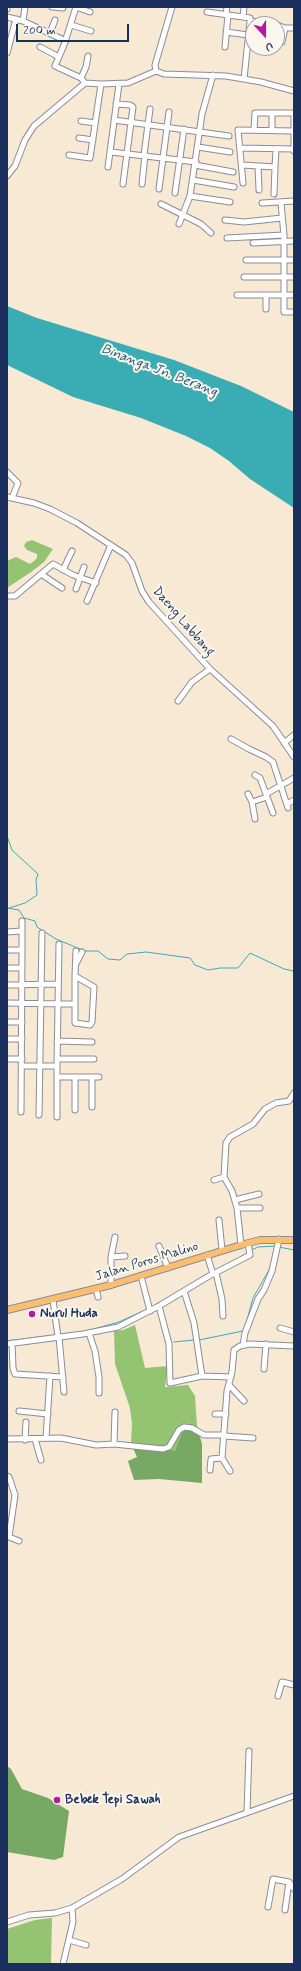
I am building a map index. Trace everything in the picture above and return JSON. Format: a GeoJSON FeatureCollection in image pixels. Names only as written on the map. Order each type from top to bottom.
{"type":"FeatureCollection","features":[{"type":"Feature","properties":{"kind":"main road","name":"Jalan Poros Malino"},"geometry":{"type":"LineString","coordinates":[[7,1310],[111,1285],[240,1245],[249,1248],[294,1240]]}},
{"type":"Feature","properties":{"kind":"street"},"geometry":{"type":"LineString","coordinates":[[23,21],[25,7]]}},
{"type":"Feature","properties":{"kind":"street"},"geometry":{"type":"LineString","coordinates":[[52,7],[60,8]]}},
{"type":"Feature","properties":{"kind":"street"},"geometry":{"type":"LineString","coordinates":[[85,83],[81,78],[55,66],[66,41],[76,7],[90,12]]}},
{"type":"Feature","properties":{"kind":"street"},"geometry":{"type":"LineString","coordinates":[[156,71],[155,65],[172,7]]}},
{"type":"Feature","properties":{"kind":"street"},"geometry":{"type":"LineString","coordinates":[[225,47],[227,7]]}},
{"type":"Feature","properties":{"kind":"street"},"geometry":{"type":"LineString","coordinates":[[207,12],[243,17],[244,7]]}},
{"type":"Feature","properties":{"kind":"street"},"geometry":{"type":"LineString","coordinates":[[7,17],[23,21],[66,41]]}},
{"type":"Feature","properties":{"kind":"street"},"geometry":{"type":"LineString","coordinates":[[7,53],[16,19]]}},
{"type":"Feature","properties":{"kind":"street"},"geometry":{"type":"LineString","coordinates":[[50,33],[55,20]]}},
{"type":"Feature","properties":{"kind":"street"},"geometry":{"type":"LineString","coordinates":[[71,25],[91,31]]}},
{"type":"Feature","properties":{"kind":"street"},"geometry":{"type":"LineString","coordinates":[[285,28],[294,28]]}},
{"type":"Feature","properties":{"kind":"street"},"geometry":{"type":"LineString","coordinates":[[226,32],[245,35]]}},
{"type":"Feature","properties":{"kind":"street"},"geometry":{"type":"LineString","coordinates":[[40,47],[59,57]]}},
{"type":"Feature","properties":{"kind":"street"},"geometry":{"type":"LineString","coordinates":[[81,78],[86,67],[88,56]]}},
{"type":"Feature","properties":{"kind":"street"},"geometry":{"type":"LineString","coordinates":[[244,79],[246,56]]}},
{"type":"Feature","properties":{"kind":"street"},"geometry":{"type":"LineString","coordinates":[[7,176],[15,166],[25,140],[34,126],[85,83],[128,83],[156,71],[164,74],[213,75],[244,79],[294,91]]}},
{"type":"Feature","properties":{"kind":"street"},"geometry":{"type":"LineString","coordinates":[[179,224],[190,196],[205,103],[213,75]]}},
{"type":"Feature","properties":{"kind":"street"},"geometry":{"type":"LineString","coordinates":[[69,155],[90,158],[101,84]]}},
{"type":"Feature","properties":{"kind":"street"},"geometry":{"type":"LineString","coordinates":[[108,167],[119,84]]}},
{"type":"Feature","properties":{"kind":"street"},"geometry":{"type":"LineString","coordinates":[[116,104],[132,106],[123,184]]}},
{"type":"Feature","properties":{"kind":"street"},"geometry":{"type":"LineString","coordinates":[[142,184],[150,109]]}},
{"type":"Feature","properties":{"kind":"street"},"geometry":{"type":"LineString","coordinates":[[159,189],[169,112]]}},
{"type":"Feature","properties":{"kind":"street"},"geometry":{"type":"LineString","coordinates":[[254,130],[255,113],[294,113],[294,152]]}},
{"type":"Feature","properties":{"kind":"street"},"geometry":{"type":"LineString","coordinates":[[272,113],[272,130]]}},
{"type":"Feature","properties":{"kind":"street"},"geometry":{"type":"LineString","coordinates":[[114,120],[230,136]]}},
{"type":"Feature","properties":{"kind":"street"},"geometry":{"type":"LineString","coordinates":[[81,121],[95,123]]}},
{"type":"Feature","properties":{"kind":"street"},"geometry":{"type":"LineString","coordinates":[[175,193],[184,129]]}},
{"type":"Feature","properties":{"kind":"street"},"geometry":{"type":"LineString","coordinates":[[243,183],[243,165],[238,130],[294,131]]}},
{"type":"Feature","properties":{"kind":"street"},"geometry":{"type":"LineString","coordinates":[[79,138],[93,140]]}},
{"type":"Feature","properties":{"kind":"street"},"geometry":{"type":"LineString","coordinates":[[198,147],[230,152]]}},
{"type":"Feature","properties":{"kind":"street"},"geometry":{"type":"LineString","coordinates":[[241,148],[276,150],[294,149]]}},
{"type":"Feature","properties":{"kind":"street"},"geometry":{"type":"LineString","coordinates":[[274,194],[276,150]]}},
{"type":"Feature","properties":{"kind":"street"},"geometry":{"type":"LineString","coordinates":[[110,152],[179,159],[233,172]]}},
{"type":"Feature","properties":{"kind":"street"},"geometry":{"type":"LineString","coordinates":[[243,165],[275,166]]}},
{"type":"Feature","properties":{"kind":"street"},"geometry":{"type":"LineString","coordinates":[[258,166],[259,190]]}},
{"type":"Feature","properties":{"kind":"street"},"geometry":{"type":"LineString","coordinates":[[193,180],[234,187]]}},
{"type":"Feature","properties":{"kind":"street"},"geometry":{"type":"LineString","coordinates":[[190,196],[230,202]]}},
{"type":"Feature","properties":{"kind":"street"},"geometry":{"type":"LineString","coordinates":[[262,203],[294,201]]}},
{"type":"Feature","properties":{"kind":"street"},"geometry":{"type":"LineString","coordinates":[[280,203],[284,238],[284,312],[294,312]]}},
{"type":"Feature","properties":{"kind":"street"},"geometry":{"type":"LineString","coordinates":[[161,204],[183,213],[201,224],[211,233]]}},
{"type":"Feature","properties":{"kind":"street"},"geometry":{"type":"LineString","coordinates":[[225,220],[244,222],[282,218]]}},
{"type":"Feature","properties":{"kind":"street"},"geometry":{"type":"LineString","coordinates":[[227,238],[284,238],[294,241]]}},
{"type":"Feature","properties":{"kind":"street"},"geometry":{"type":"LineString","coordinates":[[253,243],[284,238]]}},
{"type":"Feature","properties":{"kind":"street"},"geometry":{"type":"LineString","coordinates":[[246,260],[294,260]]}},
{"type":"Feature","properties":{"kind":"street"},"geometry":{"type":"LineString","coordinates":[[244,277],[294,277]]}},
{"type":"Feature","properties":{"kind":"street"},"geometry":{"type":"LineString","coordinates":[[238,295],[294,295]]}},
{"type":"Feature","properties":{"kind":"street"},"geometry":{"type":"LineString","coordinates":[[266,295],[266,309]]}},
{"type":"Feature","properties":{"kind":"street"},"geometry":{"type":"LineString","coordinates":[[7,472],[18,483],[9,498]]}},
{"type":"Feature","properties":{"kind":"street","name":"Daeng Labbang"},"geometry":{"type":"LineString","coordinates":[[9,498],[50,509],[77,523],[129,558],[145,597],[210,669],[267,721],[294,757]]}},
{"type":"Feature","properties":{"kind":"street"},"geometry":{"type":"LineString","coordinates":[[87,601],[111,545]]}},
{"type":"Feature","properties":{"kind":"street"},"geometry":{"type":"LineString","coordinates":[[63,570],[72,551]]}},
{"type":"Feature","properties":{"kind":"street"},"geometry":{"type":"LineString","coordinates":[[7,596],[15,596],[53,564],[80,578],[96,583]]}},
{"type":"Feature","properties":{"kind":"street"},"geometry":{"type":"LineString","coordinates":[[76,589],[84,567]]}},
{"type":"Feature","properties":{"kind":"street"},"geometry":{"type":"LineString","coordinates":[[41,574],[62,588]]}},
{"type":"Feature","properties":{"kind":"street"},"geometry":{"type":"LineString","coordinates":[[178,701],[192,682],[210,669]]}},
{"type":"Feature","properties":{"kind":"street"},"geometry":{"type":"LineString","coordinates":[[284,743],[294,735]]}},
{"type":"Feature","properties":{"kind":"street"},"geometry":{"type":"LineString","coordinates":[[231,739],[270,759],[275,768],[288,806],[294,800]]}},
{"type":"Feature","properties":{"kind":"street"},"geometry":{"type":"LineString","coordinates":[[255,774],[260,778],[273,813]]}},
{"type":"Feature","properties":{"kind":"street"},"geometry":{"type":"LineString","coordinates":[[252,802],[267,796],[294,778]]}},
{"type":"Feature","properties":{"kind":"street"},"geometry":{"type":"LineString","coordinates":[[248,794],[252,802],[255,819]]}},
{"type":"Feature","properties":{"kind":"street"},"geometry":{"type":"LineString","coordinates":[[21,1112],[22,920]]}},
{"type":"Feature","properties":{"kind":"street"},"geometry":{"type":"LineString","coordinates":[[7,932],[22,932]]}},
{"type":"Feature","properties":{"kind":"street"},"geometry":{"type":"LineString","coordinates":[[39,1115],[42,933]]}},
{"type":"Feature","properties":{"kind":"street"},"geometry":{"type":"LineString","coordinates":[[57,1117],[59,944]]}},
{"type":"Feature","properties":{"kind":"street"},"geometry":{"type":"LineString","coordinates":[[7,950],[22,950]]}},
{"type":"Feature","properties":{"kind":"street"},"geometry":{"type":"LineString","coordinates":[[75,976],[94,987],[91,1024],[76,1024],[74,1004],[75,966],[76,951]]}},
{"type":"Feature","properties":{"kind":"street"},"geometry":{"type":"LineString","coordinates":[[75,966],[82,952]]}},
{"type":"Feature","properties":{"kind":"street"},"geometry":{"type":"LineString","coordinates":[[7,968],[22,968]]}},
{"type":"Feature","properties":{"kind":"street"},"geometry":{"type":"LineString","coordinates":[[7,985],[58,984]]}},
{"type":"Feature","properties":{"kind":"street"},"geometry":{"type":"LineString","coordinates":[[7,1003],[74,1004]]}},
{"type":"Feature","properties":{"kind":"street"},"geometry":{"type":"LineString","coordinates":[[7,1022],[22,1022]]}},
{"type":"Feature","properties":{"kind":"street"},"geometry":{"type":"LineString","coordinates":[[7,1039],[22,1039]]}},
{"type":"Feature","properties":{"kind":"street"},"geometry":{"type":"LineString","coordinates":[[57,1041],[92,1042]]}},
{"type":"Feature","properties":{"kind":"street"},"geometry":{"type":"LineString","coordinates":[[7,1059],[22,1059]]}},
{"type":"Feature","properties":{"kind":"street"},"geometry":{"type":"LineString","coordinates":[[57,1059],[94,1059]]}},
{"type":"Feature","properties":{"kind":"street"},"geometry":{"type":"LineString","coordinates":[[22,1066],[57,1066]]}},
{"type":"Feature","properties":{"kind":"street"},"geometry":{"type":"LineString","coordinates":[[57,1077],[98,1077]]}},
{"type":"Feature","properties":{"kind":"street"},"geometry":{"type":"LineString","coordinates":[[75,1077],[75,1110]]}},
{"type":"Feature","properties":{"kind":"street"},"geometry":{"type":"LineString","coordinates":[[92,1077],[92,1107]]}},
{"type":"Feature","properties":{"kind":"street"},"geometry":{"type":"LineString","coordinates":[[240,1245],[237,1208],[232,1191],[224,1177],[223,1168],[228,1140],[249,1127],[265,1109],[271,1105],[289,1101],[294,1093]]}},
{"type":"Feature","properties":{"kind":"street"},"geometry":{"type":"LineString","coordinates":[[214,1180],[224,1177]]}},
{"type":"Feature","properties":{"kind":"street"},"geometry":{"type":"LineString","coordinates":[[235,1200],[259,1194]]}},
{"type":"Feature","properties":{"kind":"street"},"geometry":{"type":"LineString","coordinates":[[237,1208],[260,1208]]}},
{"type":"Feature","properties":{"kind":"street"},"geometry":{"type":"LineString","coordinates":[[219,1220],[222,1250]]}},
{"type":"Feature","properties":{"kind":"street"},"geometry":{"type":"LineString","coordinates":[[111,1285],[112,1257],[116,1237]]}},
{"type":"Feature","properties":{"kind":"street"},"geometry":{"type":"LineString","coordinates":[[243,1345],[245,1333],[258,1299],[272,1272],[278,1244]]}},
{"type":"Feature","properties":{"kind":"street"},"geometry":{"type":"LineString","coordinates":[[159,1246],[168,1268]]}},
{"type":"Feature","properties":{"kind":"street"},"geometry":{"type":"LineString","coordinates":[[63,1377],[18,1375],[14,1372],[9,1343],[89,1333],[118,1326],[149,1308],[159,1306],[214,1273],[250,1255],[249,1248]]}},
{"type":"Feature","properties":{"kind":"street"},"geometry":{"type":"LineString","coordinates":[[206,1255],[214,1273],[222,1299],[223,1316]]}},
{"type":"Feature","properties":{"kind":"street"},"geometry":{"type":"LineString","coordinates":[[112,1257],[125,1256]]}},
{"type":"Feature","properties":{"kind":"street"},"geometry":{"type":"LineString","coordinates":[[141,1276],[149,1308]]}},
{"type":"Feature","properties":{"kind":"street"},"geometry":{"type":"LineString","coordinates":[[96,1289],[98,1297]]}},
{"type":"Feature","properties":{"kind":"street"},"geometry":{"type":"LineString","coordinates":[[184,1292],[194,1323],[202,1376]]}},
{"type":"Feature","properties":{"kind":"street"},"geometry":{"type":"LineString","coordinates":[[53,1300],[64,1392]]}},
{"type":"Feature","properties":{"kind":"street"},"geometry":{"type":"LineString","coordinates":[[159,1306],[169,1344],[170,1383],[202,1376],[231,1377]]}},
{"type":"Feature","properties":{"kind":"street"},"geometry":{"type":"LineString","coordinates":[[280,1328],[294,1332]]}},
{"type":"Feature","properties":{"kind":"street"},"geometry":{"type":"LineString","coordinates":[[89,1333],[95,1351],[99,1377],[98,1393]]}},
{"type":"Feature","properties":{"kind":"street"},"geometry":{"type":"LineString","coordinates":[[264,1369],[266,1344]]}},
{"type":"Feature","properties":{"kind":"street"},"geometry":{"type":"LineString","coordinates":[[230,1471],[222,1458],[234,1350],[243,1345],[266,1344],[294,1346]]}},
{"type":"Feature","properties":{"kind":"street"},"geometry":{"type":"LineString","coordinates":[[46,1438],[50,1376]]}},
{"type":"Feature","properties":{"kind":"street"},"geometry":{"type":"LineString","coordinates":[[229,1385],[244,1401]]}},
{"type":"Feature","properties":{"kind":"street"},"geometry":{"type":"LineString","coordinates":[[19,1410],[48,1414]]}},
{"type":"Feature","properties":{"kind":"street"},"geometry":{"type":"LineString","coordinates":[[114,1444],[115,1412]]}},
{"type":"Feature","properties":{"kind":"street"},"geometry":{"type":"LineString","coordinates":[[215,1414],[226,1414]]}},
{"type":"Feature","properties":{"kind":"street"},"geometry":{"type":"LineString","coordinates":[[25,1440],[26,1422]]}},
{"type":"Feature","properties":{"kind":"street"},"geometry":{"type":"LineString","coordinates":[[7,1439],[69,1439],[96,1445],[114,1444],[167,1449],[179,1430],[184,1427],[192,1428],[204,1436],[253,1438]]}},
{"type":"Feature","properties":{"kind":"street"},"geometry":{"type":"LineString","coordinates":[[35,1439],[41,1460]]}},
{"type":"Feature","properties":{"kind":"street"},"geometry":{"type":"LineString","coordinates":[[210,1470],[211,1460],[222,1458]]}},
{"type":"Feature","properties":{"kind":"street"},"geometry":{"type":"LineString","coordinates":[[7,1476],[9,1477],[15,1495],[9,1538],[19,1541]]}},
{"type":"Feature","properties":{"kind":"street"},"geometry":{"type":"LineString","coordinates":[[278,1696],[282,1682],[294,1685]]}},
{"type":"Feature","properties":{"kind":"street"},"geometry":{"type":"LineString","coordinates":[[247,1812],[249,1752]]}},
{"type":"Feature","properties":{"kind":"street"},"geometry":{"type":"LineString","coordinates":[[7,1922],[29,1915],[55,1913],[72,1908],[122,1879],[179,1837],[294,1796]]}},
{"type":"Feature","properties":{"kind":"street"},"geometry":{"type":"LineString","coordinates":[[268,1907],[272,1879],[288,1882],[294,1889]]}},
{"type":"Feature","properties":{"kind":"street"},"geometry":{"type":"LineString","coordinates":[[285,1910],[288,1882]]}},
{"type":"Feature","properties":{"kind":"street"},"geometry":{"type":"LineString","coordinates":[[63,1964],[73,1919],[72,1908]]}},
{"type":"Feature","properties":{"kind":"street"},"geometry":{"type":"LineString","coordinates":[[69,1940],[86,1945]]}},
{"type":"Feature","properties":{"kind":"green space"},"geometry":{"type":"Polygon","coordinates":[[[32,540],[53,549],[44,562],[7,588],[7,561],[16,557],[30,564],[37,558],[37,554],[27,550],[24,546],[26,542],[32,540]]]}},
{"type":"Feature","properties":{"kind":"green space"},"geometry":{"type":"Polygon","coordinates":[[[135,1325],[145,1368],[168,1366],[165,1387],[188,1385],[195,1396],[197,1426],[182,1432],[175,1452],[131,1444],[132,1424],[130,1408],[115,1364],[114,1331],[123,1330],[135,1325]]]}},
{"type":"Feature","properties":{"kind":"green space"},"geometry":{"type":"Polygon","coordinates":[[[197,1426],[202,1444],[202,1483],[159,1479],[134,1480],[128,1461],[137,1457],[131,1444],[175,1451],[182,1432],[197,1426]]]}},
{"type":"Feature","properties":{"kind":"green space"},"geometry":{"type":"Polygon","coordinates":[[[7,1766],[11,1769],[22,1789],[48,1798],[69,1811],[63,1857],[54,1860],[7,1852],[7,1766]]]}},
{"type":"Feature","properties":{"kind":"green space"},"geometry":{"type":"Polygon","coordinates":[[[52,1918],[51,1964],[7,1964],[7,1929],[35,1920],[52,1918]]]}},
{"type":"Feature","properties":{"kind":"water","name":"Binanga Jn. Berang"},"geometry":{"type":"Polygon","coordinates":[[[7,306],[37,318],[174,360],[241,386],[294,412],[294,508],[250,479],[229,461],[210,448],[186,436],[141,418],[73,397],[7,365],[7,306]]]}},
{"type":"Feature","properties":{"kind":"waterway"},"geometry":{"type":"LineString","coordinates":[[7,836],[12,850],[38,874],[36,880],[37,895],[25,903],[9,908]]}},
{"type":"Feature","properties":{"kind":"waterway"},"geometry":{"type":"LineString","coordinates":[[7,908],[19,910],[24,918],[35,921],[37,927],[56,939],[85,951],[98,951],[108,959],[120,960],[127,954],[146,952],[190,958],[195,965],[208,970],[238,968],[250,953],[284,969],[294,971]]}},
{"type":"Feature","properties":{"kind":"waterway"},"geometry":{"type":"LineString","coordinates":[[252,1250],[258,1247],[276,1246]]}},
{"type":"Feature","properties":{"kind":"waterway"},"geometry":{"type":"LineString","coordinates":[[279,1247],[294,1250]]}},
{"type":"Feature","properties":{"kind":"waterway"},"geometry":{"type":"LineString","coordinates":[[240,1257],[248,1253]]}},
{"type":"Feature","properties":{"kind":"waterway"},"geometry":{"type":"LineString","coordinates":[[247,1320],[253,1298],[269,1270]]}},
{"type":"Feature","properties":{"kind":"waterway"},"geometry":{"type":"LineString","coordinates":[[188,1286],[205,1275]]}},
{"type":"Feature","properties":{"kind":"waterway"},"geometry":{"type":"LineString","coordinates":[[90,1330],[119,1322],[145,1310]]}},
{"type":"Feature","properties":{"kind":"waterway"},"geometry":{"type":"LineString","coordinates":[[199,1340],[243,1331]]}},
{"type":"Feature","properties":{"kind":"waterway"},"geometry":{"type":"LineString","coordinates":[[7,1341],[55,1335]]}},
{"type":"Feature","properties":{"kind":"waterway"},"geometry":{"type":"LineString","coordinates":[[174,1342],[194,1340]]}},
{"type":"Feature","properties":{"kind":"place","name":"Nurul Huda"},"geometry":{"type":"Point","coordinates":[32,1314]}},
{"type":"Feature","properties":{"kind":"place","name":"Bebek Tepi Sawah"},"geometry":{"type":"Point","coordinates":[57,1800]}}]}
